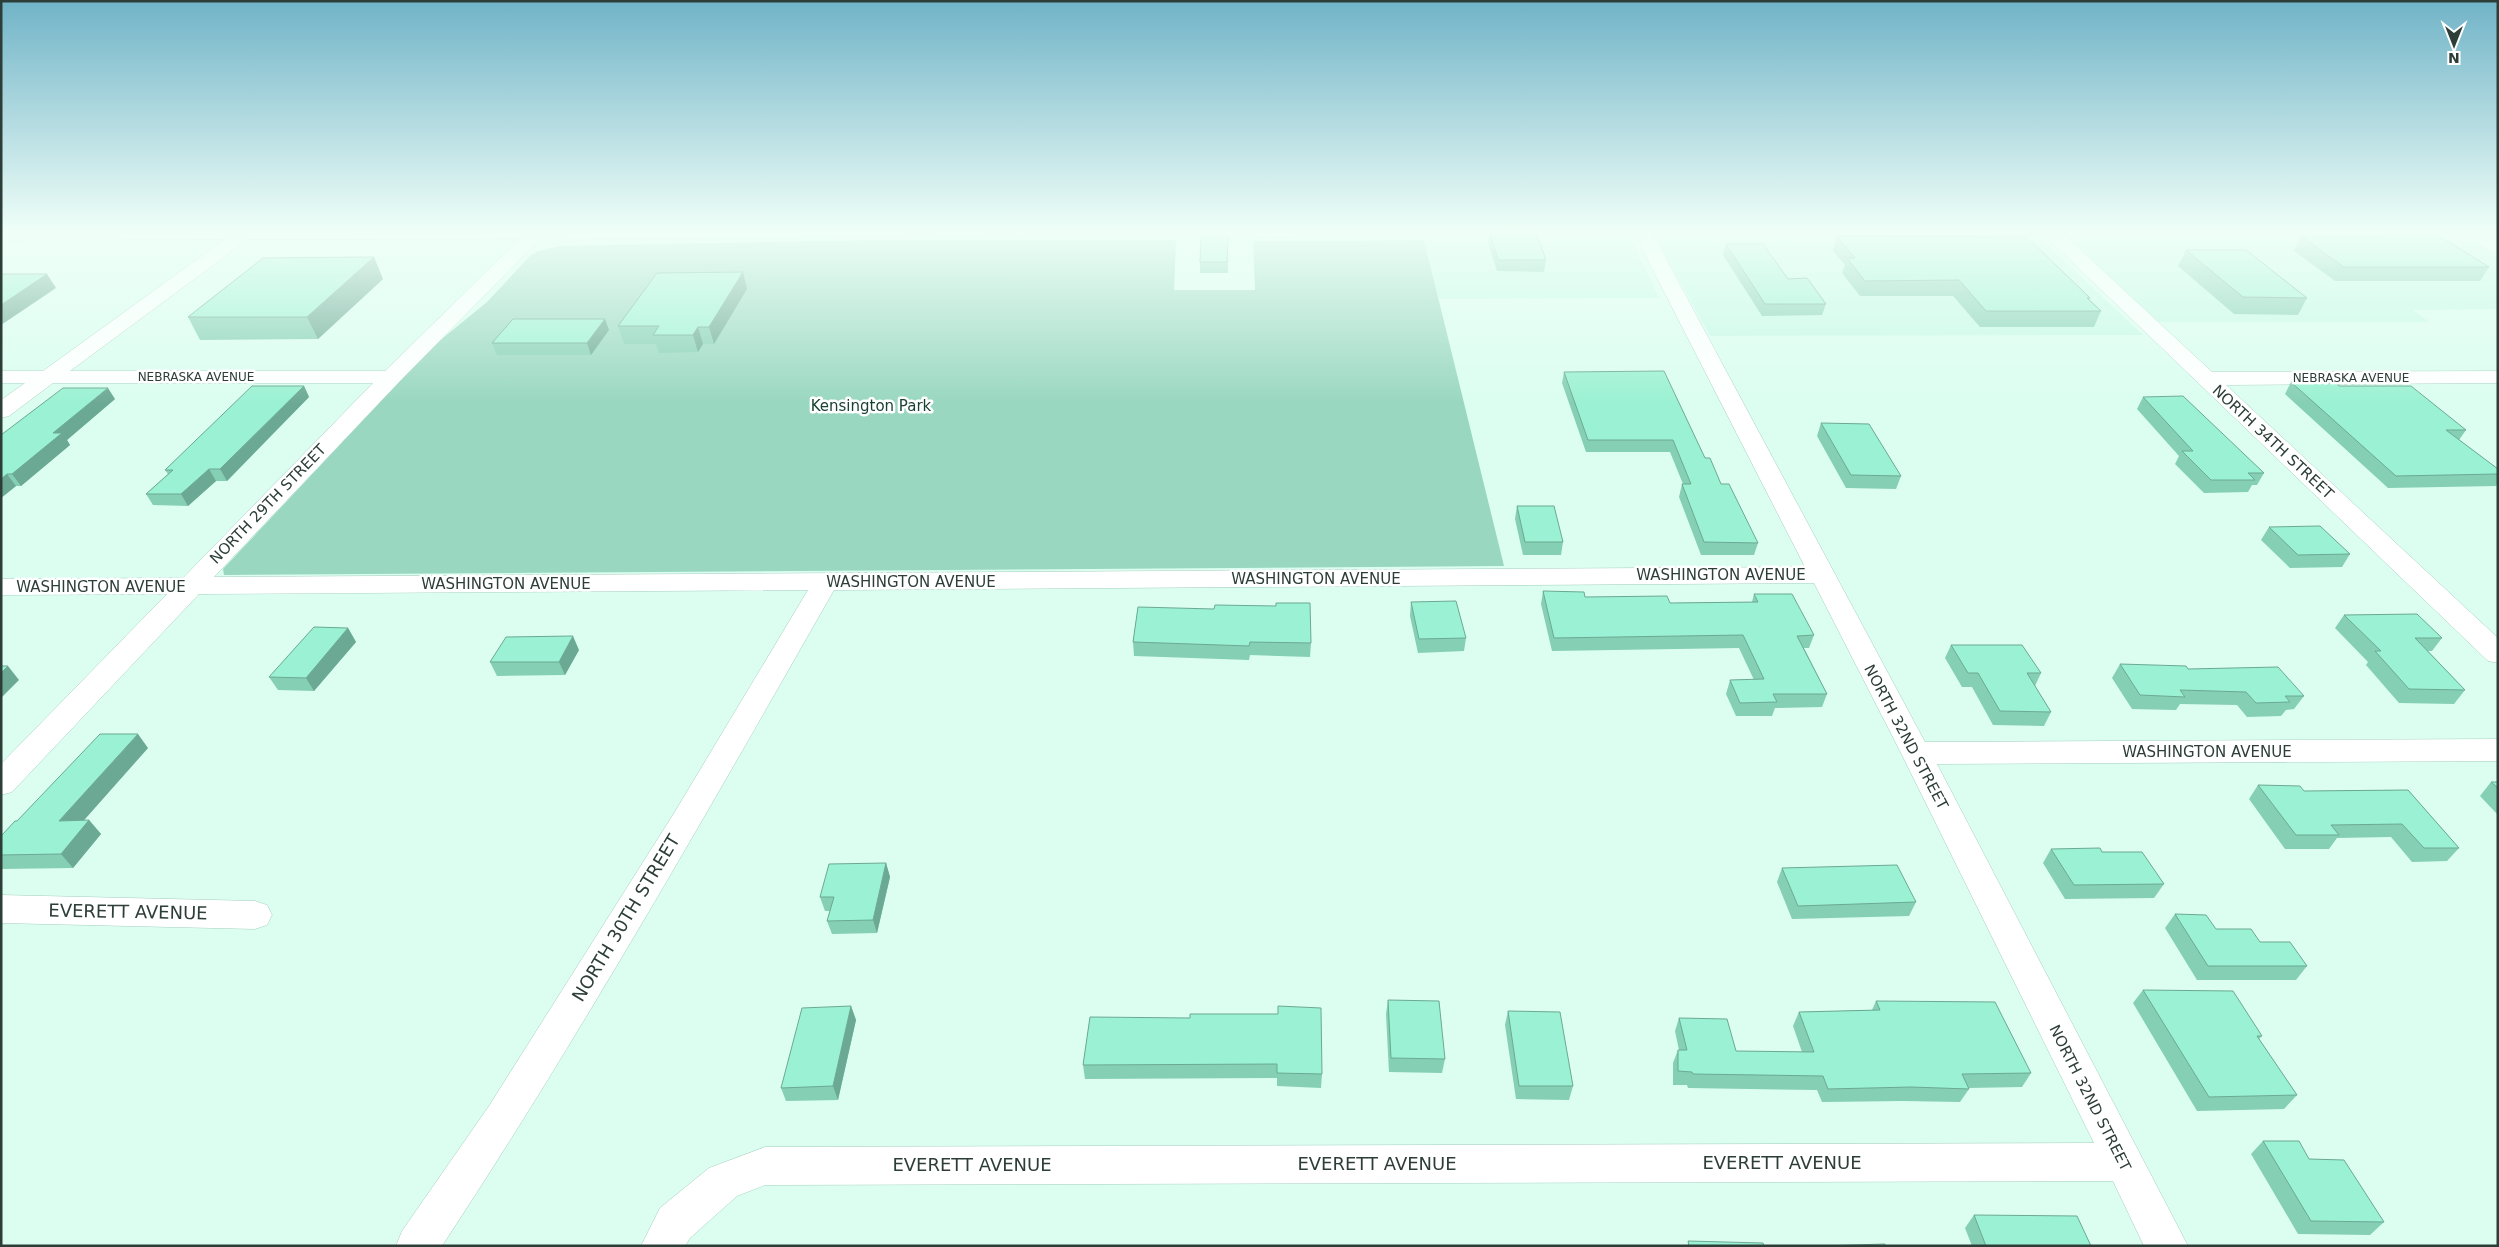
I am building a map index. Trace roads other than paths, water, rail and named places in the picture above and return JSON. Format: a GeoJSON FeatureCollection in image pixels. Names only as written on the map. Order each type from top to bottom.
{"type":"FeatureCollection","features":[{"type":"Feature","properties":{"kind":"street"},"geometry":{"type":"LineString","coordinates":[[1,411],[171,287]]}},
{"type":"Feature","properties":{"kind":"street","name":"NORTH 29TH STREET"},"geometry":{"type":"LineString","coordinates":[[1,784],[391,377],[481,287]]}},
{"type":"Feature","properties":{"kind":"street","name":"NORTH 32ND STREET"},"geometry":{"type":"LineString","coordinates":[[1671,287],[1820,575],[1916,753],[2122,1162],[2167,1246]]}},
{"type":"Feature","properties":{"kind":"street","name":"NORTH 34TH STREET"},"geometry":{"type":"LineString","coordinates":[[2108,287],[2498,654]]}},
{"type":"Feature","properties":{"kind":"street","name":"NEBRASKA AVENUE"},"geometry":{"type":"LineString","coordinates":[[1,377],[391,377]]}},
{"type":"Feature","properties":{"kind":"street","name":"NEBRASKA AVENUE"},"geometry":{"type":"LineString","coordinates":[[2205,379],[2498,377]]}},
{"type":"Feature","properties":{"kind":"street","name":"WASHINGTON AVENUE"},"geometry":{"type":"LineString","coordinates":[[1,587],[1820,575]]}},
{"type":"Feature","properties":{"kind":"street","name":"NORTH 30TH STREET"},"geometry":{"type":"LineString","coordinates":[[417,1246],[503,1120],[687,819],[824,583]]}},
{"type":"Feature","properties":{"kind":"street","name":"WASHINGTON AVENUE"},"geometry":{"type":"LineString","coordinates":[[1916,753],[2498,750]]}},
{"type":"Feature","properties":{"kind":"street","name":"EVERETT AVENUE"},"geometry":{"type":"LineString","coordinates":[[1,909],[255,915]]}},
{"type":"Feature","properties":{"kind":"street","name":"EVERETT AVENUE"},"geometry":{"type":"LineString","coordinates":[[662,1246],[676,1223],[723,1182],[765,1166],[2122,1162]]}},
{"type":"Feature","properties":{"kind":"park label","name":"Kensington Park"},"geometry":{"type":"Point","coordinates":[871,406]}}]}
